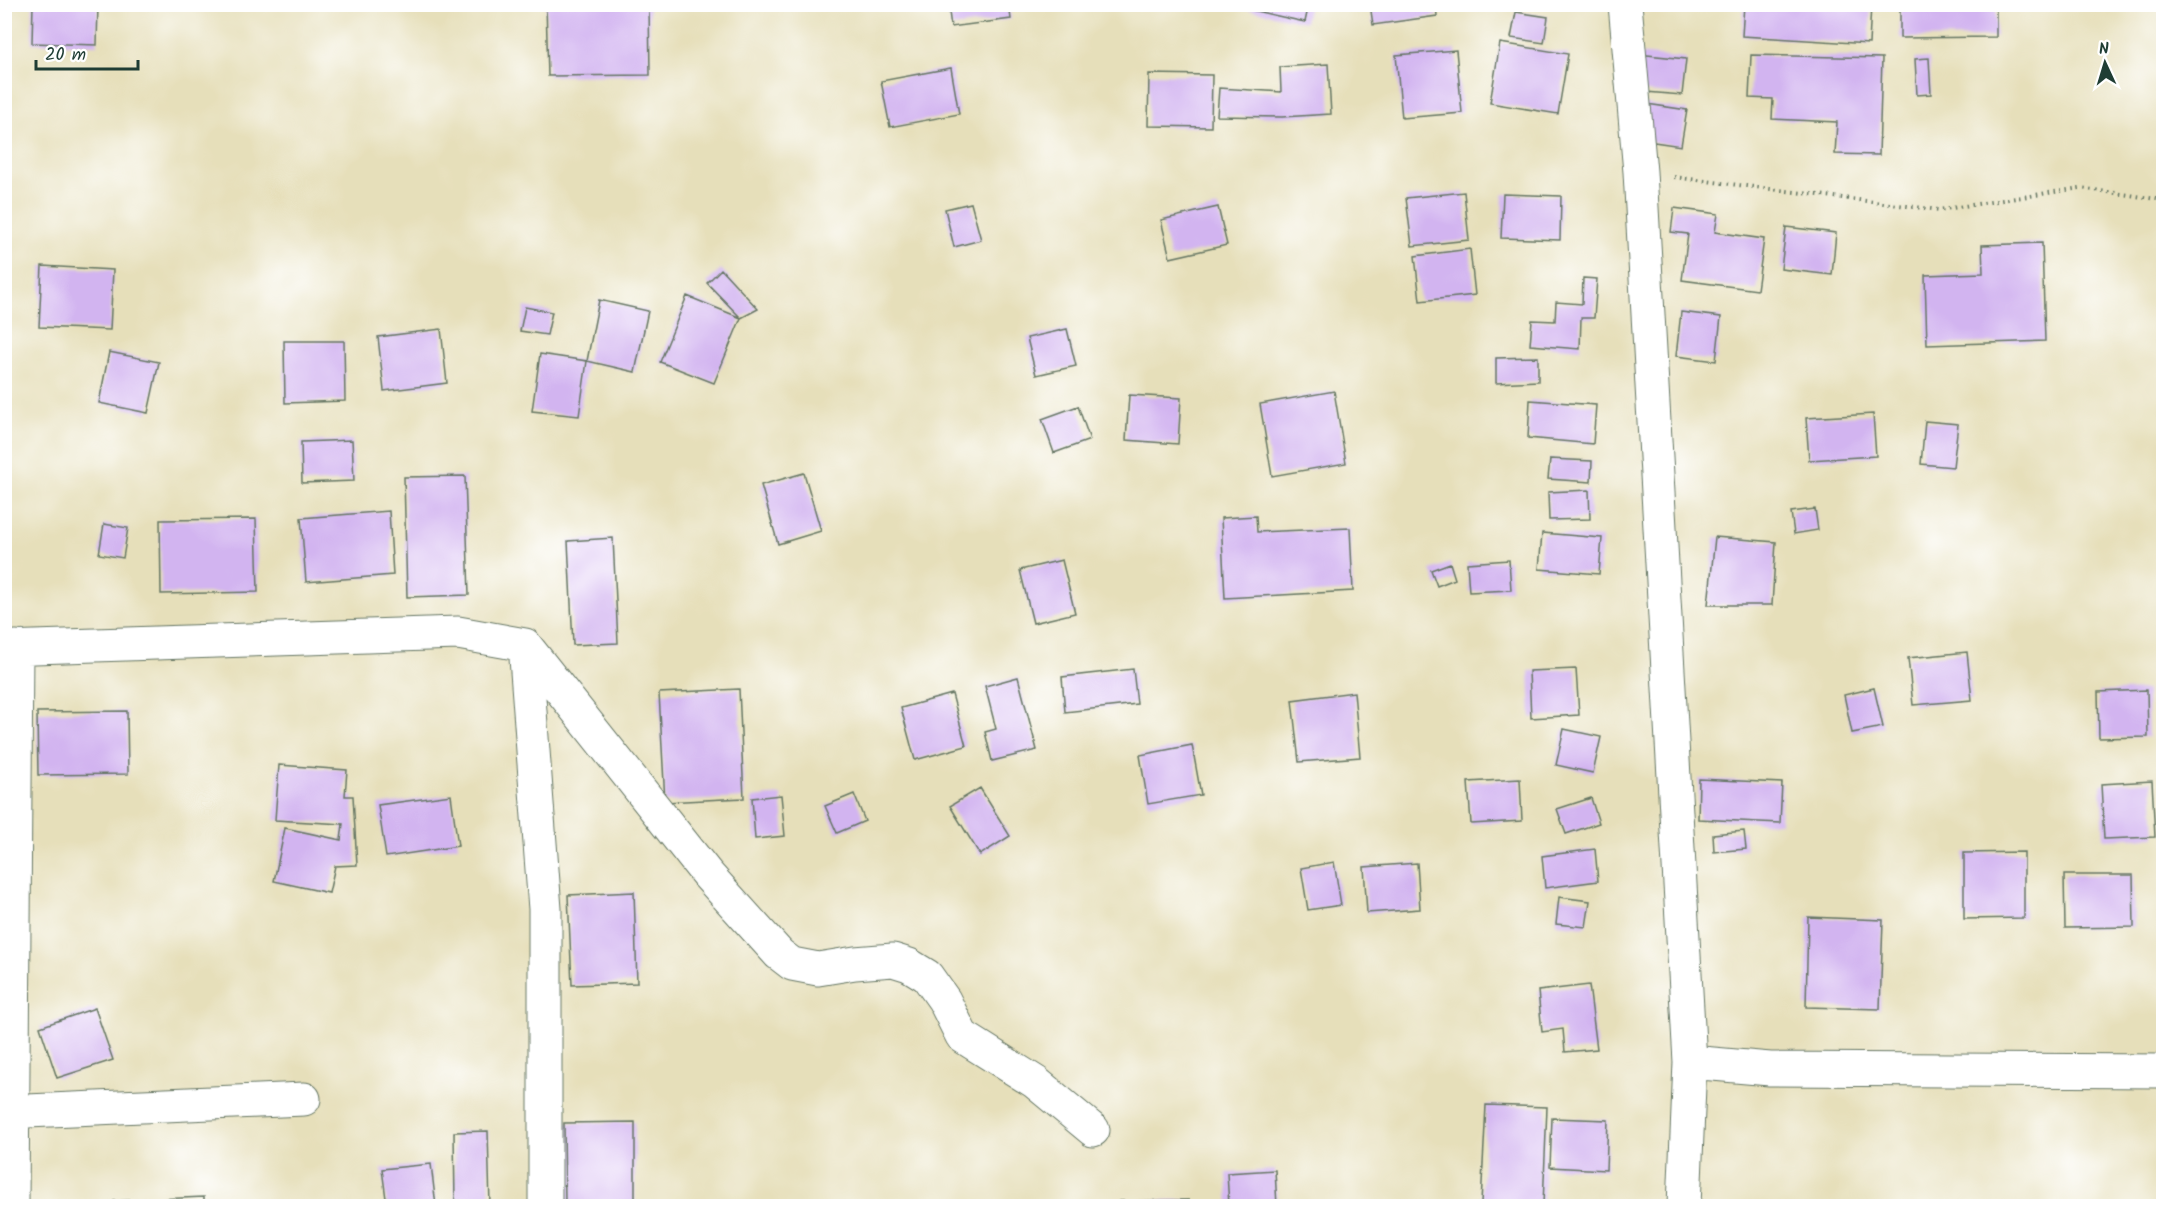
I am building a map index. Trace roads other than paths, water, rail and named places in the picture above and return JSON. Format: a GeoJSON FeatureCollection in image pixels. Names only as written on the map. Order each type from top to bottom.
{"type":"FeatureCollection","features":[{"type":"Feature","properties":{"kind":"street"},"geometry":{"type":"LineString","coordinates":[[1625,4],[1641,172],[1690,1062],[1684,1206]]}},
{"type":"Feature","properties":{"kind":"street"},"geometry":{"type":"LineString","coordinates":[[12,1206],[9,1112],[10,647],[458,633],[525,645],[707,874],[779,954],[792,964],[818,969],[893,960],[909,965],[927,976],[944,1000],[962,1036],[1035,1082],[1093,1130]]}},
{"type":"Feature","properties":{"kind":"street"},"geometry":{"type":"LineString","coordinates":[[525,645],[545,909],[545,1206]]}},
{"type":"Feature","properties":{"kind":"street"},"geometry":{"type":"LineString","coordinates":[[1690,1062],[1770,1069],[2163,1071]]}},
{"type":"Feature","properties":{"kind":"street"},"geometry":{"type":"LineString","coordinates":[[9,1112],[304,1099]]}}]}
